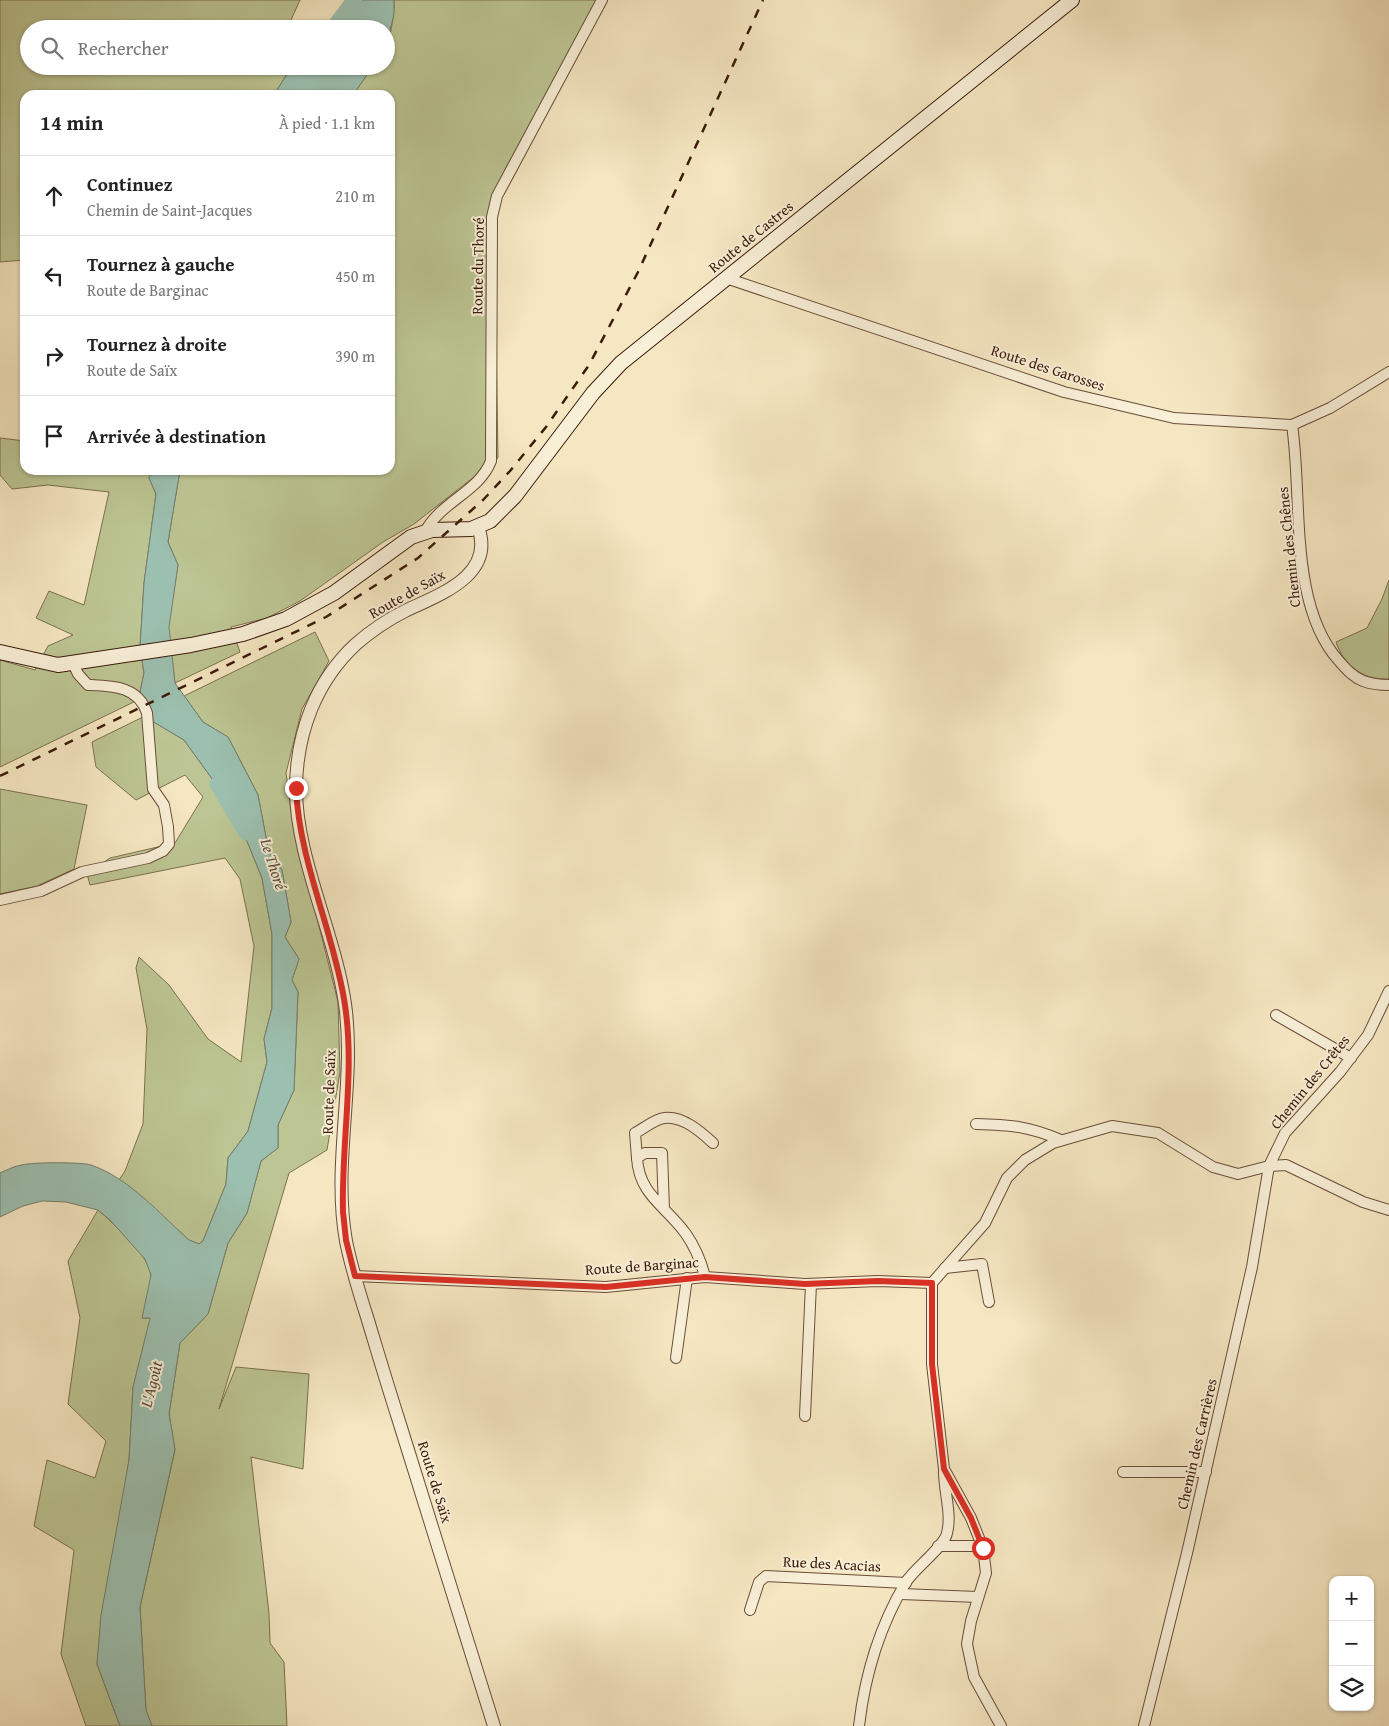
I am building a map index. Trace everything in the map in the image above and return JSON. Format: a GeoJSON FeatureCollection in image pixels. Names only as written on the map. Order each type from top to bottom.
{"type":"FeatureCollection","features":[{"type":"Feature","properties":{"kind":"main road","name":"Route de Castres"},"geometry":{"type":"LineString","coordinates":[[478,527],[498,515],[515,496],[607,377],[726,278],[1072,0]]}},
{"type":"Feature","properties":{"kind":"main road"},"geometry":{"type":"LineString","coordinates":[[0,652],[58,665],[118,658],[250,632],[293,616],[334,593],[400,543],[425,532],[478,527]]}},
{"type":"Feature","properties":{"kind":"street","name":"Route du Thoré"},"geometry":{"type":"LineString","coordinates":[[425,532],[441,510],[482,476],[491,461],[492,217],[497,196],[602,0]]}},
{"type":"Feature","properties":{"kind":"street","name":"Route des Garosses"},"geometry":{"type":"LineString","coordinates":[[726,278],[1064,392],[1174,418],[1292,424],[1330,408],[1389,372]]}},
{"type":"Feature","properties":{"kind":"street","name":"Chemin des Chênes"},"geometry":{"type":"LineString","coordinates":[[1292,424],[1304,564],[1312,614],[1325,642],[1352,675],[1363,681],[1389,685]]}},
{"type":"Feature","properties":{"kind":"street","name":"Route de Saïx"},"geometry":{"type":"LineString","coordinates":[[478,527],[481,532],[479,556],[465,579],[440,595],[388,620],[355,645],[340,662],[315,700],[308,718],[298,755],[296,788],[299,824],[338,972],[348,1025],[342,1204],[346,1240],[355,1276],[494,1726]]}},
{"type":"Feature","properties":{"kind":"street"},"geometry":{"type":"LineString","coordinates":[[0,900],[41,891],[82,872],[148,858],[163,851],[169,844],[164,805],[153,789],[147,713],[144,704],[133,693],[121,687],[88,685],[78,674],[73,663]]}},
{"type":"Feature","properties":{"kind":"street","name":"Chemin des Crêtes"},"geometry":{"type":"LineString","coordinates":[[1269,1166],[1285,1133],[1351,1058],[1368,1035],[1389,991]]}},
{"type":"Feature","properties":{"kind":"street"},"geometry":{"type":"LineString","coordinates":[[1276,1015],[1351,1058]]}},
{"type":"Feature","properties":{"kind":"street"},"geometry":{"type":"LineString","coordinates":[[705,1277],[700,1257],[686,1234],[644,1188],[638,1174],[635,1133],[664,1118],[682,1121],[699,1130],[713,1143]]}},
{"type":"Feature","properties":{"kind":"street"},"geometry":{"type":"LineString","coordinates":[[976,1124],[1011,1125],[1036,1129],[1061,1140]]}},
{"type":"Feature","properties":{"kind":"street"},"geometry":{"type":"LineString","coordinates":[[859,1726],[870,1661],[886,1619],[906,1583],[947,1535],[949,1518],[944,1494],[944,1469],[932,1364],[932,1283],[985,1223],[1007,1178],[1025,1160],[1053,1143],[1112,1126],[1158,1133],[1213,1167],[1238,1174],[1269,1166],[1286,1165],[1363,1202],[1389,1210]]}},
{"type":"Feature","properties":{"kind":"street"},"geometry":{"type":"LineString","coordinates":[[637,1158],[645,1153],[662,1153],[664,1208]]}},
{"type":"Feature","properties":{"kind":"street","name":"Chemin des Carrières"},"geometry":{"type":"LineString","coordinates":[[1144,1726],[1206,1472],[1252,1267],[1269,1166]]}},
{"type":"Feature","properties":{"kind":"street"},"geometry":{"type":"LineString","coordinates":[[945,1268],[982,1264],[989,1302]]}},
{"type":"Feature","properties":{"kind":"street","name":"Route de Barginac"},"geometry":{"type":"LineString","coordinates":[[355,1276],[606,1287],[705,1277],[811,1284],[878,1281],[932,1283]]}},
{"type":"Feature","properties":{"kind":"street"},"geometry":{"type":"LineString","coordinates":[[676,1358],[687,1278]]}},
{"type":"Feature","properties":{"kind":"street"},"geometry":{"type":"LineString","coordinates":[[805,1416],[811,1284]]}},
{"type":"Feature","properties":{"kind":"street"},"geometry":{"type":"LineString","coordinates":[[944,1469],[971,1518],[982,1546],[986,1573],[978,1597],[967,1644],[974,1677],[1000,1726]]}},
{"type":"Feature","properties":{"kind":"street"},"geometry":{"type":"LineString","coordinates":[[1123,1472],[1206,1472]]}},
{"type":"Feature","properties":{"kind":"street"},"geometry":{"type":"LineString","coordinates":[[938,1546],[982,1546]]}},
{"type":"Feature","properties":{"kind":"street","name":"Rue des Acacias"},"geometry":{"type":"LineString","coordinates":[[750,1610],[760,1582],[766,1576],[906,1583]]}},
{"type":"Feature","properties":{"kind":"street"},"geometry":{"type":"LineString","coordinates":[[901,1594],[978,1597]]}},
{"type":"Feature","properties":{"kind":"green space"},"geometry":{"type":"Polygon","coordinates":[[[0,0],[300,0],[291,20],[20,20],[20,75],[286,75],[277,90],[20,90],[20,260],[0,262],[0,0]]]}},
{"type":"Feature","properties":{"kind":"green space"},"geometry":{"type":"Polygon","coordinates":[[[394,0],[603,0],[494,212],[498,458],[414,524],[383,542],[300,601],[267,618],[231,627],[240,652],[175,683],[168,627],[178,565],[168,542],[179,475],[395,475],[395,90],[356,90],[367,75],[395,75],[395,20],[392,20],[394,0]]]}},
{"type":"Feature","properties":{"kind":"green space"},"geometry":{"type":"Polygon","coordinates":[[[0,438],[20,440],[20,475],[150,475],[149,478],[156,494],[144,583],[140,647],[144,673],[140,692],[142,698],[0,767],[0,660],[35,670],[48,646],[73,635],[36,618],[49,591],[84,605],[109,492],[48,485],[12,489],[0,475],[0,438]]]}},
{"type":"Feature","properties":{"kind":"green space"},"geometry":{"type":"Polygon","coordinates":[[[1389,580],[1389,679],[1380,679],[1363,674],[1349,665],[1336,642],[1367,628],[1382,599],[1389,580]]]}},
{"type":"Feature","properties":{"kind":"green space"},"geometry":{"type":"Polygon","coordinates":[[[315,632],[329,661],[302,709],[286,773],[292,818],[338,1002],[340,1072],[327,1150],[289,1173],[219,1409],[236,1367],[309,1374],[303,1469],[251,1457],[269,1613],[270,1643],[284,1662],[287,1726],[152,1726],[146,1711],[140,1607],[175,1450],[169,1414],[180,1343],[208,1314],[228,1243],[247,1213],[261,1161],[278,1148],[278,1125],[294,1090],[298,992],[292,980],[299,959],[285,937],[291,922],[282,870],[269,853],[258,795],[228,737],[203,722],[184,696],[315,632]]]}},
{"type":"Feature","properties":{"kind":"green space"},"geometry":{"type":"Polygon","coordinates":[[[149,714],[152,721],[184,740],[234,809],[262,878],[272,934],[272,1008],[264,1039],[267,1062],[248,1131],[228,1158],[226,1184],[203,1241],[199,1244],[189,1240],[138,1194],[119,1180],[125,1171],[143,1124],[147,1029],[136,968],[139,957],[169,985],[208,1039],[241,1062],[254,946],[240,879],[225,858],[90,885],[87,874],[110,858],[175,843],[203,797],[185,775],[136,800],[96,767],[92,742],[149,714]]]}},
{"type":"Feature","properties":{"kind":"green space"},"geometry":{"type":"Polygon","coordinates":[[[0,789],[87,805],[74,869],[37,886],[0,894],[0,789]]]}},
{"type":"Feature","properties":{"kind":"green space"},"geometry":{"type":"Polygon","coordinates":[[[98,1210],[138,1250],[149,1268],[151,1276],[150,1291],[142,1318],[151,1318],[133,1387],[129,1460],[97,1664],[120,1726],[86,1726],[61,1654],[74,1550],[34,1526],[47,1460],[95,1478],[106,1441],[68,1404],[80,1318],[68,1261],[98,1210]]]}},
{"type":"Feature","properties":{"kind":"water"},"geometry":{"type":"Polygon","coordinates":[[[355,0],[394,0],[393,20],[345,20],[345,14],[359,5],[355,0]]]}},
{"type":"Feature","properties":{"kind":"water"},"geometry":{"type":"Polygon","coordinates":[[[286,75],[367,75],[356,90],[277,90],[286,75]]]}},
{"type":"Feature","properties":{"kind":"water","name":"L'Agoût"},"geometry":{"type":"Polygon","coordinates":[[[150,475],[179,475],[168,542],[178,565],[169,627],[175,683],[203,722],[228,737],[258,795],[269,853],[282,870],[291,922],[285,937],[299,959],[292,980],[298,992],[294,1090],[278,1125],[278,1148],[261,1161],[247,1213],[228,1243],[208,1314],[180,1343],[169,1414],[175,1449],[140,1607],[146,1710],[152,1726],[120,1726],[97,1664],[101,1615],[129,1460],[133,1387],[150,1318],[142,1318],[151,1275],[145,1259],[110,1220],[98,1210],[66,1202],[42,1201],[23,1206],[0,1217],[0,1173],[16,1166],[27,1164],[67,1163],[91,1165],[105,1171],[131,1188],[189,1240],[199,1244],[203,1241],[226,1184],[228,1158],[248,1131],[267,1062],[264,1039],[272,1008],[272,934],[262,878],[234,809],[184,740],[152,721],[140,692],[144,673],[140,647],[144,583],[156,494],[149,478],[150,475]]]}},
{"type":"Feature","properties":{"kind":"waterway","name":"Le Thoré"},"geometry":{"type":"LineString","coordinates":[[339,20],[354,0]]}},
{"type":"Feature","properties":{"kind":"waterway","name":"Le Thoré"},"geometry":{"type":"LineString","coordinates":[[217,784],[246,833]]}},
{"type":"Feature","properties":{"kind":"railway"},"geometry":{"type":"LineString","coordinates":[[0,776],[326,617],[418,558],[483,500],[546,427],[589,365],[638,272],[763,0]]}},
{"type":"Feature","properties":{"kind":"route"},"geometry":{"type":"LineString","coordinates":[[296,788],[299,824],[338,972],[348,1025],[342,1188],[346,1240],[355,1276],[606,1287],[705,1277],[805,1284],[878,1281],[932,1283],[932,1364],[944,1469],[971,1518],[983,1548]]}}]}
